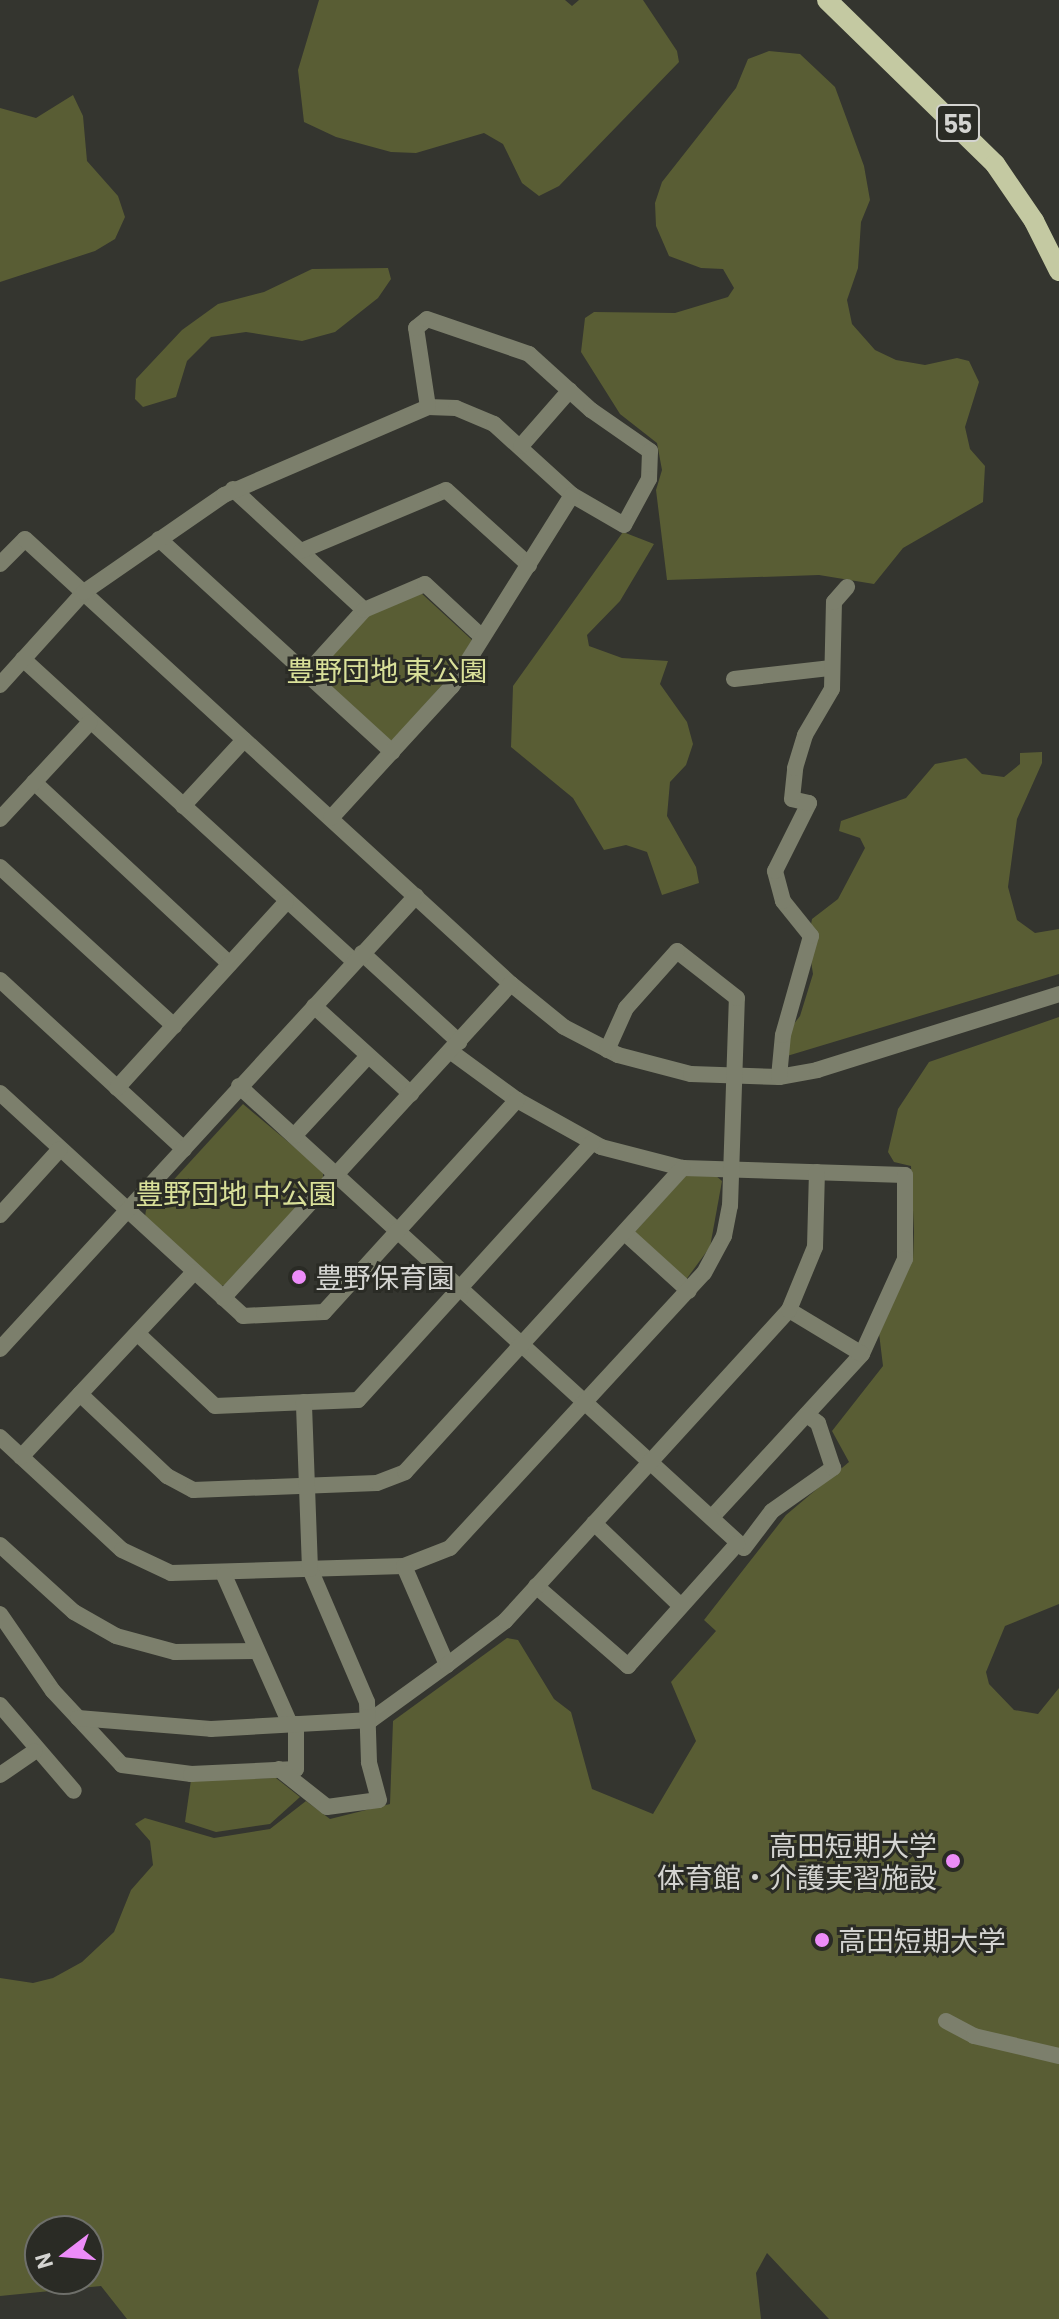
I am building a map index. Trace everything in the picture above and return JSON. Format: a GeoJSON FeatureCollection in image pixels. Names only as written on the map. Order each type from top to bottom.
{"type":"FeatureCollection","features":[{"type":"Feature","properties":{"kind":"main road","name":"55"},"geometry":{"type":"LineString","coordinates":[[827,0],[995,164],[1034,221],[1059,271]]}},
{"type":"Feature","properties":{"kind":"street"},"geometry":{"type":"LineString","coordinates":[[0,685],[84,592],[233,489],[428,407],[478,415],[521,446],[572,495],[624,525],[649,479],[650,451],[570,390],[529,354],[427,319],[416,328],[428,407]]}},
{"type":"Feature","properties":{"kind":"street"},"geometry":{"type":"LineString","coordinates":[[521,446],[570,390]]}},
{"type":"Feature","properties":{"kind":"street"},"geometry":{"type":"LineString","coordinates":[[233,489],[364,610]]}},
{"type":"Feature","properties":{"kind":"street"},"geometry":{"type":"LineString","coordinates":[[301,551],[446,490],[529,565]]}},
{"type":"Feature","properties":{"kind":"street"},"geometry":{"type":"LineString","coordinates":[[331,818],[452,686],[572,495]]}},
{"type":"Feature","properties":{"kind":"street"},"geometry":{"type":"LineString","coordinates":[[0,564],[25,539],[511,984],[547,1015],[607,1050],[662,1070],[733,1078],[779,1077],[832,1066],[1059,994]]}},
{"type":"Feature","properties":{"kind":"street"},"geometry":{"type":"LineString","coordinates":[[159,539],[392,752]]}},
{"type":"Feature","properties":{"kind":"street"},"geometry":{"type":"LineString","coordinates":[[306,674],[364,610],[425,584],[482,637]]}},
{"type":"Feature","properties":{"kind":"street"},"geometry":{"type":"LineString","coordinates":[[779,1077],[783,1035],[811,936],[783,901],[775,871],[809,803],[792,799],[795,768],[810,726],[832,689],[834,602],[847,587]]}},
{"type":"Feature","properties":{"kind":"street"},"geometry":{"type":"LineString","coordinates":[[23,659],[286,902],[358,957],[517,1100],[592,1143],[683,1168],[905,1175],[905,1259],[862,1354],[712,1517]]}},
{"type":"Feature","properties":{"kind":"street"},"geometry":{"type":"LineString","coordinates":[[734,679],[831,668]]}},
{"type":"Feature","properties":{"kind":"street"},"geometry":{"type":"LineString","coordinates":[[0,819],[90,722]]}},
{"type":"Feature","properties":{"kind":"street"},"geometry":{"type":"LineString","coordinates":[[183,806],[244,740]]}},
{"type":"Feature","properties":{"kind":"street"},"geometry":{"type":"LineString","coordinates":[[34,782],[230,964]]}},
{"type":"Feature","properties":{"kind":"street"},"geometry":{"type":"LineString","coordinates":[[0,867],[174,1026]]}},
{"type":"Feature","properties":{"kind":"street"},"geometry":{"type":"LineString","coordinates":[[0,1349],[416,896]]}},
{"type":"Feature","properties":{"kind":"street"},"geometry":{"type":"LineString","coordinates":[[117,1088],[286,902]]}},
{"type":"Feature","properties":{"kind":"street"},"geometry":{"type":"LineString","coordinates":[[0,1437],[122,1550],[146,1565],[171,1573],[224,1575],[404,1566],[440,1554],[472,1529],[689,1291],[724,1236],[731,1169],[737,998],[677,951],[626,1008],[607,1050]]}},
{"type":"Feature","properties":{"kind":"street"},"geometry":{"type":"LineString","coordinates":[[0,980],[184,1149]]}},
{"type":"Feature","properties":{"kind":"street"},"geometry":{"type":"LineString","coordinates":[[223,1298],[511,984]]}},
{"type":"Feature","properties":{"kind":"street"},"geometry":{"type":"LineString","coordinates":[[314,1006],[411,1094]]}},
{"type":"Feature","properties":{"kind":"street"},"geometry":{"type":"LineString","coordinates":[[294,1136],[368,1056]]}},
{"type":"Feature","properties":{"kind":"street"},"geometry":{"type":"LineString","coordinates":[[239,1086],[744,1548],[772,1511],[833,1468],[818,1423],[807,1415]]}},
{"type":"Feature","properties":{"kind":"street"},"geometry":{"type":"LineString","coordinates":[[0,1093],[243,1316],[324,1312],[517,1100]]}},
{"type":"Feature","properties":{"kind":"street"},"geometry":{"type":"LineString","coordinates":[[138,1334],[215,1406],[358,1400],[592,1143]]}},
{"type":"Feature","properties":{"kind":"street"},"geometry":{"type":"LineString","coordinates":[[1,1211],[60,1149]]}},
{"type":"Feature","properties":{"kind":"street"},"geometry":{"type":"LineString","coordinates":[[80,1394],[179,1485],[193,1490],[377,1483],[405,1472],[683,1168]]}},
{"type":"Feature","properties":{"kind":"street"},"geometry":{"type":"LineString","coordinates":[[78,1718],[200,1729],[371,1720],[447,1665],[505,1621],[789,1310],[815,1247],[817,1172]]}},
{"type":"Feature","properties":{"kind":"street"},"geometry":{"type":"LineString","coordinates":[[625,1233],[689,1291]]}},
{"type":"Feature","properties":{"kind":"street"},"geometry":{"type":"LineString","coordinates":[[21,1457],[194,1272]]}},
{"type":"Feature","properties":{"kind":"street"},"geometry":{"type":"LineString","coordinates":[[789,1310],[862,1354]]}},
{"type":"Feature","properties":{"kind":"street"},"geometry":{"type":"LineString","coordinates":[[279,1769],[327,1807],[379,1800],[369,1762],[371,1720],[310,1569],[304,1402]]}},
{"type":"Feature","properties":{"kind":"street"},"geometry":{"type":"LineString","coordinates":[[594,1523],[681,1606]]}},
{"type":"Feature","properties":{"kind":"street"},"geometry":{"type":"LineString","coordinates":[[536,1586],[623,1667],[737,1544]]}},
{"type":"Feature","properties":{"kind":"street"},"geometry":{"type":"LineString","coordinates":[[0,1545],[74,1612],[116,1636],[175,1652],[256,1651]]}},
{"type":"Feature","properties":{"kind":"street"},"geometry":{"type":"LineString","coordinates":[[404,1566],[447,1665]]}},
{"type":"Feature","properties":{"kind":"street"},"geometry":{"type":"LineString","coordinates":[[0,1614],[78,1718],[122,1765],[191,1774],[296,1769],[293,1724],[256,1651],[224,1575]]}},
{"type":"Feature","properties":{"kind":"street"},"geometry":{"type":"LineString","coordinates":[[0,1705],[35,1751],[74,1791]]}},
{"type":"Feature","properties":{"kind":"street"},"geometry":{"type":"LineString","coordinates":[[0,1775],[35,1751]]}},
{"type":"Feature","properties":{"kind":"street"},"geometry":{"type":"LineString","coordinates":[[946,2021],[974,2036],[1059,2056]]}},
{"type":"Feature","properties":{"kind":"green space"},"geometry":{"type":"Polygon","coordinates":[[[319,0],[565,0],[572,6],[579,0],[643,0],[677,51],[679,62],[559,186],[539,196],[522,183],[503,144],[484,133],[416,153],[391,152],[336,137],[304,122],[298,70],[319,0]]]}},
{"type":"Feature","properties":{"kind":"green space"},"geometry":{"type":"Polygon","coordinates":[[[769,51],[800,54],[835,87],[864,166],[870,200],[861,222],[858,268],[847,300],[852,324],[875,350],[896,360],[925,365],[957,358],[969,361],[979,382],[965,427],[970,449],[985,466],[983,502],[903,548],[874,584],[819,575],[667,580],[656,490],[662,470],[657,443],[620,414],[581,352],[585,318],[594,312],[675,313],[728,297],[734,288],[723,269],[701,268],[669,256],[656,226],[655,203],[662,182],[736,88],[748,59],[769,51]]]}},
{"type":"Feature","properties":{"kind":"green space"},"geometry":{"type":"Polygon","coordinates":[[[73,95],[83,116],[87,161],[118,196],[125,217],[115,239],[95,251],[0,282],[0,108],[36,118],[73,95]]]}},
{"type":"Feature","properties":{"kind":"green space"},"geometry":{"type":"Polygon","coordinates":[[[388,268],[391,279],[378,298],[335,332],[302,341],[246,332],[211,337],[187,361],[176,397],[143,407],[135,399],[136,379],[182,330],[218,304],[264,292],[312,269],[388,268]]]}},
{"type":"Feature","properties":{"kind":"green space"},"geometry":{"type":"Polygon","coordinates":[[[623,532],[654,544],[620,601],[587,635],[589,646],[622,658],[668,661],[660,684],[687,722],[693,744],[686,765],[670,782],[667,816],[696,867],[699,883],[662,895],[647,852],[626,845],[604,850],[573,798],[511,747],[513,686],[623,532]]]}},
{"type":"Feature","properties":{"kind":"green space","name":"豊野団地 東公園"},"geometry":{"type":"Polygon","coordinates":[[[420,592],[472,640],[449,677],[393,741],[386,740],[320,677],[318,670],[368,615],[420,592]]]}},
{"type":"Feature","properties":{"kind":"green space"},"geometry":{"type":"Polygon","coordinates":[[[1042,752],[1042,763],[1017,819],[1008,887],[1017,920],[1035,933],[1059,929],[1059,974],[787,1056],[786,1034],[800,1016],[813,974],[808,941],[812,919],[838,899],[865,848],[860,838],[839,831],[841,821],[906,798],[935,764],[966,758],[982,774],[1004,777],[1020,764],[1020,753],[1042,752]]]}},
{"type":"Feature","properties":{"kind":"green space"},"geometry":{"type":"Polygon","coordinates":[[[1059,1017],[1059,1604],[1005,1626],[986,1672],[989,1684],[1014,1710],[1038,1714],[1059,1688],[1059,2319],[829,2319],[767,2253],[756,2273],[761,2319],[127,2319],[104,2290],[104,2215],[24,2215],[24,2294],[0,2296],[0,1978],[33,1983],[53,1978],[82,1962],[114,1932],[131,1890],[153,1865],[150,1841],[135,1824],[145,1818],[214,1838],[270,1829],[306,1801],[330,1819],[390,1804],[393,1721],[507,1638],[518,1640],[554,1699],[571,1712],[592,1789],[653,1814],[696,1741],[671,1682],[716,1631],[704,1620],[786,1515],[849,1462],[832,1431],[883,1366],[879,1333],[913,1259],[911,1166],[894,1162],[888,1152],[898,1109],[929,1062],[1059,1017]]]}},
{"type":"Feature","properties":{"kind":"green space","name":"豊野団地 中公園"},"geometry":{"type":"Polygon","coordinates":[[[243,1104],[323,1171],[323,1178],[228,1285],[218,1286],[145,1217],[146,1210],[243,1104]]]}},
{"type":"Feature","properties":{"kind":"green space"},"geometry":{"type":"Polygon","coordinates":[[[686,1175],[715,1175],[722,1181],[710,1247],[685,1281],[633,1234],[686,1175]]]}},
{"type":"Feature","properties":{"kind":"green space"},"geometry":{"type":"Polygon","coordinates":[[[276,1778],[300,1797],[270,1824],[216,1832],[185,1822],[191,1780],[276,1778]]]}},
{"type":"Feature","properties":{"kind":"place","name":"豊野保育園"},"geometry":{"type":"Point","coordinates":[299,1277]}},
{"type":"Feature","properties":{"kind":"place","name":"高田短期大学 体育館・介護実習施設"},"geometry":{"type":"Point","coordinates":[953,1861]}},
{"type":"Feature","properties":{"kind":"place","name":"高田短期大学"},"geometry":{"type":"Point","coordinates":[822,1940]}}]}
